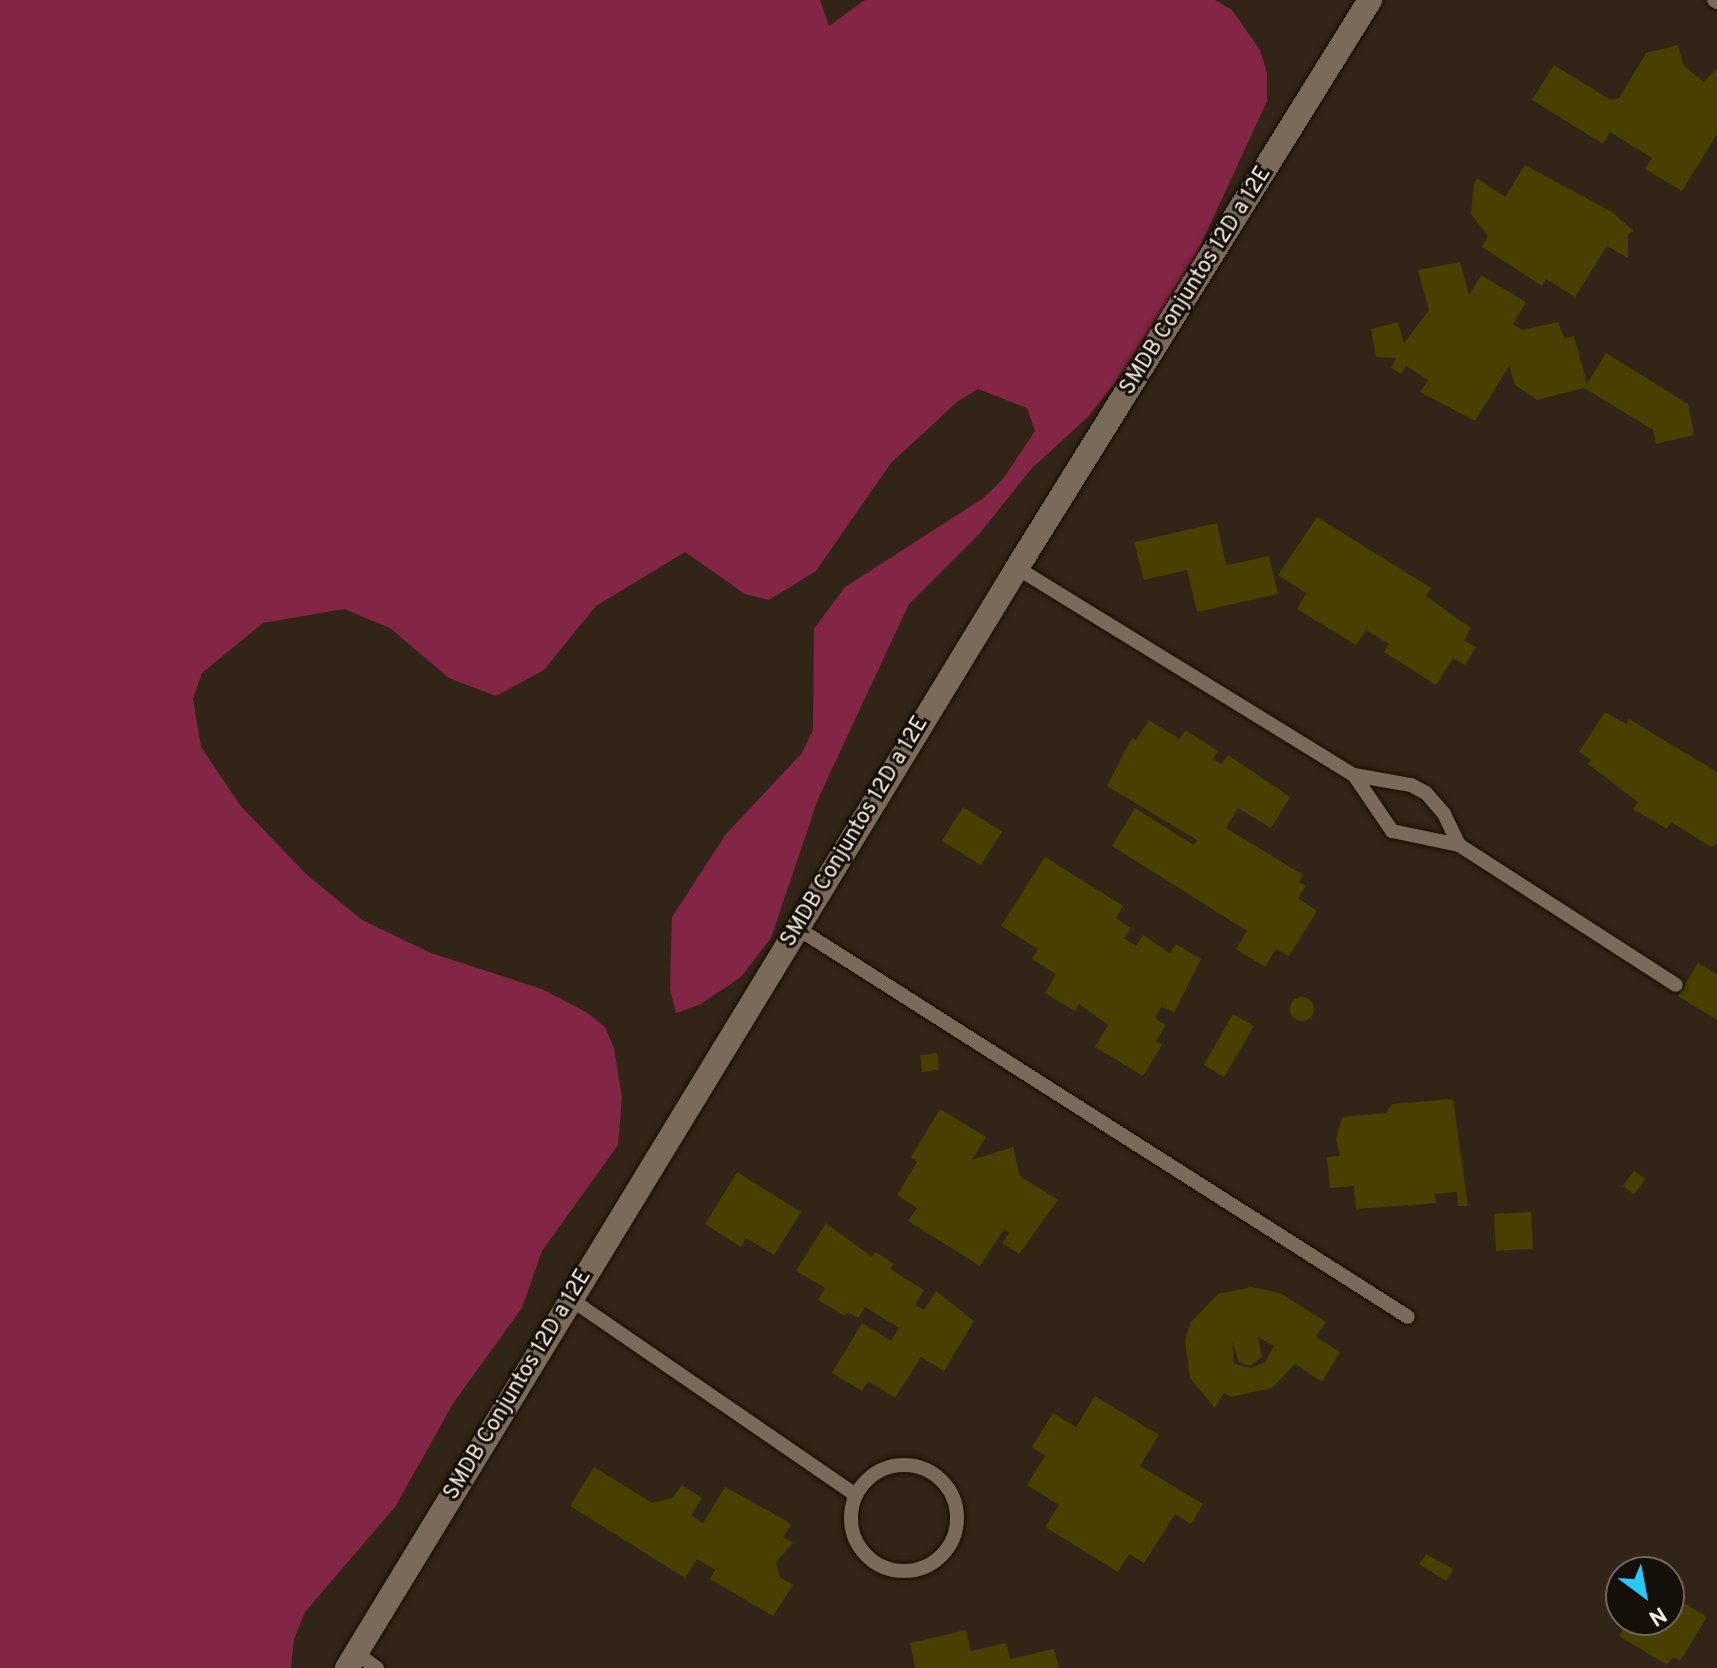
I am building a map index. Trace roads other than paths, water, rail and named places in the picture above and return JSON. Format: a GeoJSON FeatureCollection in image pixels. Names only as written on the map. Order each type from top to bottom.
{"type":"FeatureCollection","features":[{"type":"Feature","properties":{"kind":"street","name":"SMDB Conjuntos 12D a 12E"},"geometry":{"type":"LineString","coordinates":[[351,1661],[569,1298],[1370,0]]}},
{"type":"Feature","properties":{"kind":"lane"},"geometry":{"type":"LineString","coordinates":[[1017,568],[1354,775],[1411,785],[1426,793],[1444,814],[1459,845]]}},
{"type":"Feature","properties":{"kind":"lane"},"geometry":{"type":"LineString","coordinates":[[1354,775],[1392,831],[1459,845],[1676,985]]}},
{"type":"Feature","properties":{"kind":"lane"},"geometry":{"type":"LineString","coordinates":[[797,928],[1408,1317]]}},
{"type":"Feature","properties":{"kind":"lane"},"geometry":{"type":"LineString","coordinates":[[569,1298],[856,1495]]}},
{"type":"Feature","properties":{"kind":"lane"},"geometry":{"type":"LineString","coordinates":[[912,1465],[928,1470],[952,1493],[958,1526],[953,1541],[930,1566],[897,1571],[881,1566],[867,1557],[854,1536],[851,1511],[856,1495],[887,1468],[912,1465]]}},
{"type":"Feature","properties":{"kind":"lane"},"geometry":{"type":"LineString","coordinates":[[351,1661],[377,1668]]}}]}
